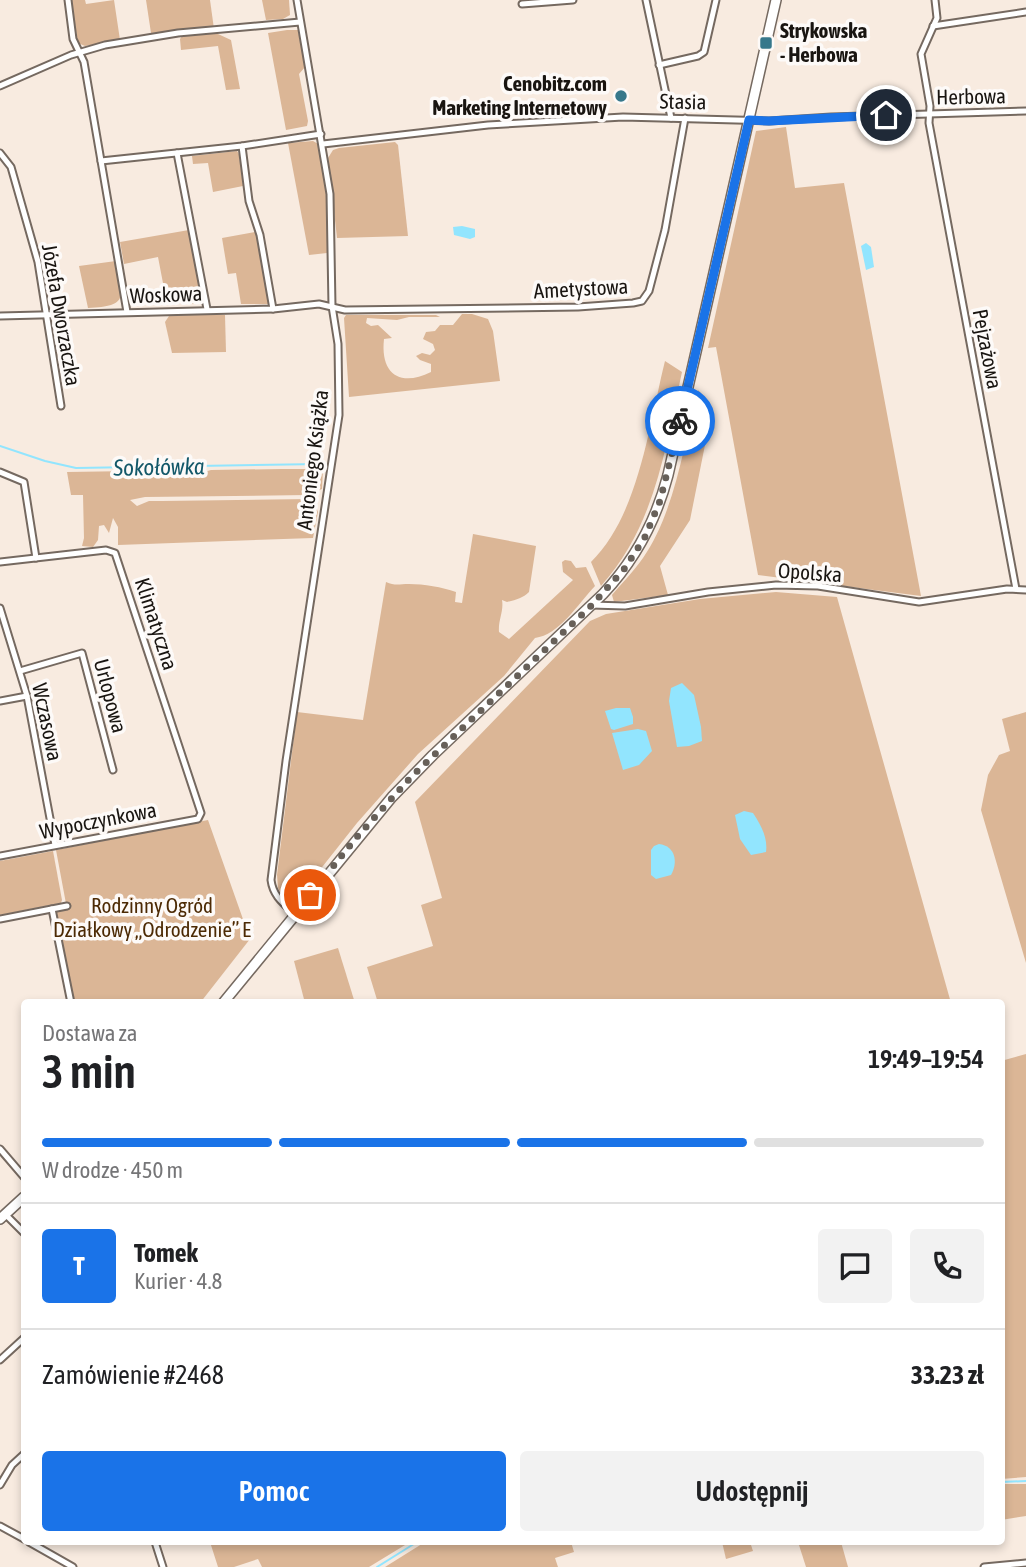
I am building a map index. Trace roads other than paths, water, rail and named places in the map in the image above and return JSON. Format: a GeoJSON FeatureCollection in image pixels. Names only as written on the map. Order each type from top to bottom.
{"type":"FeatureCollection","features":[{"type":"Feature","properties":{"kind":"main road"},"geometry":{"type":"LineString","coordinates":[[226,999],[356,838],[412,776],[591,606],[635,554],[660,501],[776,0]]}},
{"type":"Feature","properties":{"kind":"main road"},"geometry":{"type":"LineString","coordinates":[[3,1216],[21,1200]]}},
{"type":"Feature","properties":{"kind":"street"},"geometry":{"type":"LineString","coordinates":[[68,0],[72,34],[84,62],[127,312]]}},
{"type":"Feature","properties":{"kind":"street","name":"Antoniego Książka"},"geometry":{"type":"LineString","coordinates":[[295,914],[272,890],[271,880],[288,748],[339,415],[338,344],[332,306],[331,203],[297,0]]}},
{"type":"Feature","properties":{"kind":"street"},"geometry":{"type":"LineString","coordinates":[[522,4],[573,0]]}},
{"type":"Feature","properties":{"kind":"street"},"geometry":{"type":"LineString","coordinates":[[646,0],[671,118]]}},
{"type":"Feature","properties":{"kind":"street"},"geometry":{"type":"LineString","coordinates":[[659,65],[698,56],[704,52],[716,0]]}},
{"type":"Feature","properties":{"kind":"street","name":"Pejzażowa"},"geometry":{"type":"LineString","coordinates":[[935,0],[937,18],[921,54],[929,114],[1016,589]]}},
{"type":"Feature","properties":{"kind":"street"},"geometry":{"type":"LineString","coordinates":[[933,26],[1026,12]]}},
{"type":"Feature","properties":{"kind":"street"},"geometry":{"type":"LineString","coordinates":[[0,86],[79,52],[106,45],[167,35],[300,22]]}},
{"type":"Feature","properties":{"kind":"street","name":"Herbowa"},"geometry":{"type":"LineString","coordinates":[[749,120],[1026,111]]}},
{"type":"Feature","properties":{"kind":"street","name":"Stasia"},"geometry":{"type":"LineString","coordinates":[[323,144],[488,125],[623,117],[749,120]]}},
{"type":"Feature","properties":{"kind":"street","name":"Ametystowa"},"geometry":{"type":"LineString","coordinates":[[332,306],[345,310],[578,307],[642,300],[649,291],[665,230],[685,118]]}},
{"type":"Feature","properties":{"kind":"street"},"geometry":{"type":"LineString","coordinates":[[102,161],[242,146],[320,134]]}},
{"type":"Feature","properties":{"kind":"street"},"geometry":{"type":"LineString","coordinates":[[242,146],[249,201],[260,235],[273,309]]}},
{"type":"Feature","properties":{"kind":"street","name":"Józefa Dworzaczka"},"geometry":{"type":"LineString","coordinates":[[0,153],[11,167],[38,262],[61,406]]}},
{"type":"Feature","properties":{"kind":"street"},"geometry":{"type":"LineString","coordinates":[[177,153],[207,309]]}},
{"type":"Feature","properties":{"kind":"street","name":"Woskowa"},"geometry":{"type":"LineString","coordinates":[[0,316],[273,309],[319,304],[332,306]]}},
{"type":"Feature","properties":{"kind":"street"},"geometry":{"type":"LineString","coordinates":[[0,472],[24,482],[36,558]]}},
{"type":"Feature","properties":{"kind":"street","name":"Klimatyczna"},"geometry":{"type":"LineString","coordinates":[[0,562],[113,551],[201,816]]}},
{"type":"Feature","properties":{"kind":"street","name":"Opolska"},"geometry":{"type":"LineString","coordinates":[[591,606],[625,606],[708,592],[776,585],[818,586],[919,602],[1016,589],[1026,590]]}},
{"type":"Feature","properties":{"kind":"street","name":"Wczasowa"},"geometry":{"type":"LineString","coordinates":[[0,608],[27,696],[55,845]]}},
{"type":"Feature","properties":{"kind":"street","name":"Urlopowa"},"geometry":{"type":"LineString","coordinates":[[19,671],[82,653],[113,770]]}},
{"type":"Feature","properties":{"kind":"street"},"geometry":{"type":"LineString","coordinates":[[0,702],[27,696]]}},
{"type":"Feature","properties":{"kind":"street","name":"Wypoczynkowa"},"geometry":{"type":"LineString","coordinates":[[0,856],[198,819],[201,816]]}},
{"type":"Feature","properties":{"kind":"street"},"geometry":{"type":"LineString","coordinates":[[0,919],[66,906]]}},
{"type":"Feature","properties":{"kind":"street"},"geometry":{"type":"LineString","coordinates":[[52,909],[70,999]]}},
{"type":"Feature","properties":{"kind":"street"},"geometry":{"type":"LineString","coordinates":[[0,1149],[21,1174]]}},
{"type":"Feature","properties":{"kind":"street"},"geometry":{"type":"LineString","coordinates":[[3,1216],[21,1231]]}},
{"type":"Feature","properties":{"kind":"street"},"geometry":{"type":"LineString","coordinates":[[0,1360],[21,1341]]}},
{"type":"Feature","properties":{"kind":"street"},"geometry":{"type":"LineString","coordinates":[[0,1485],[12,1465],[21,1457]]}},
{"type":"Feature","properties":{"kind":"street"},"geometry":{"type":"LineString","coordinates":[[0,1526],[21,1538]]}},
{"type":"Feature","properties":{"kind":"street"},"geometry":{"type":"LineString","coordinates":[[34,1545],[74,1567]]}},
{"type":"Feature","properties":{"kind":"street"},"geometry":{"type":"LineString","coordinates":[[156,1545],[163,1567]]}},
{"type":"Feature","properties":{"kind":"street"},"geometry":{"type":"LineString","coordinates":[[984,1567],[1026,1563]]}},
{"type":"Feature","properties":{"kind":"water"},"geometry":{"type":"Polygon","coordinates":[[[453,227],[475,229],[475,237],[470,239],[454,235],[453,227]]]}},
{"type":"Feature","properties":{"kind":"water"},"geometry":{"type":"Polygon","coordinates":[[[866,243],[871,247],[874,267],[866,270],[861,246],[866,243]]]}},
{"type":"Feature","properties":{"kind":"water"},"geometry":{"type":"Polygon","coordinates":[[[682,683],[694,695],[702,741],[677,747],[669,701],[671,688],[682,683]]]}},
{"type":"Feature","properties":{"kind":"water"},"geometry":{"type":"Polygon","coordinates":[[[630,708],[633,724],[611,729],[605,711],[630,708]]]}},
{"type":"Feature","properties":{"kind":"water"},"geometry":{"type":"Polygon","coordinates":[[[638,729],[646,731],[652,751],[639,765],[623,770],[612,733],[638,729]]]}},
{"type":"Feature","properties":{"kind":"water"},"geometry":{"type":"Polygon","coordinates":[[[744,811],[753,813],[759,822],[765,837],[766,852],[751,855],[740,839],[735,815],[744,811]]]}},
{"type":"Feature","properties":{"kind":"water"},"geometry":{"type":"Polygon","coordinates":[[[659,844],[669,848],[675,860],[671,875],[656,879],[651,875],[651,850],[659,844]]]}},
{"type":"Feature","properties":{"kind":"waterway","name":"Sokołówka"},"geometry":{"type":"LineString","coordinates":[[0,446],[76,468],[321,464]]}},
{"type":"Feature","properties":{"kind":"waterway"},"geometry":{"type":"LineString","coordinates":[[1005,1482],[1026,1481]]}},
{"type":"Feature","properties":{"kind":"waterway"},"geometry":{"type":"LineString","coordinates":[[377,1567],[412,1545]]}},
{"type":"Feature","properties":{"kind":"place","name":"Strykowska - Herbowa"},"geometry":{"type":"Point","coordinates":[766,43]}},
{"type":"Feature","properties":{"kind":"place","name":"Cenobitz.com Marketing Internetowy"},"geometry":{"type":"Point","coordinates":[621,96]}},
{"type":"Feature","properties":{"kind":"park label","name":"Rodzinny Ogród Działkowy „Odrodzenie” E"},"geometry":{"type":"Point","coordinates":[152,918]}}]}
